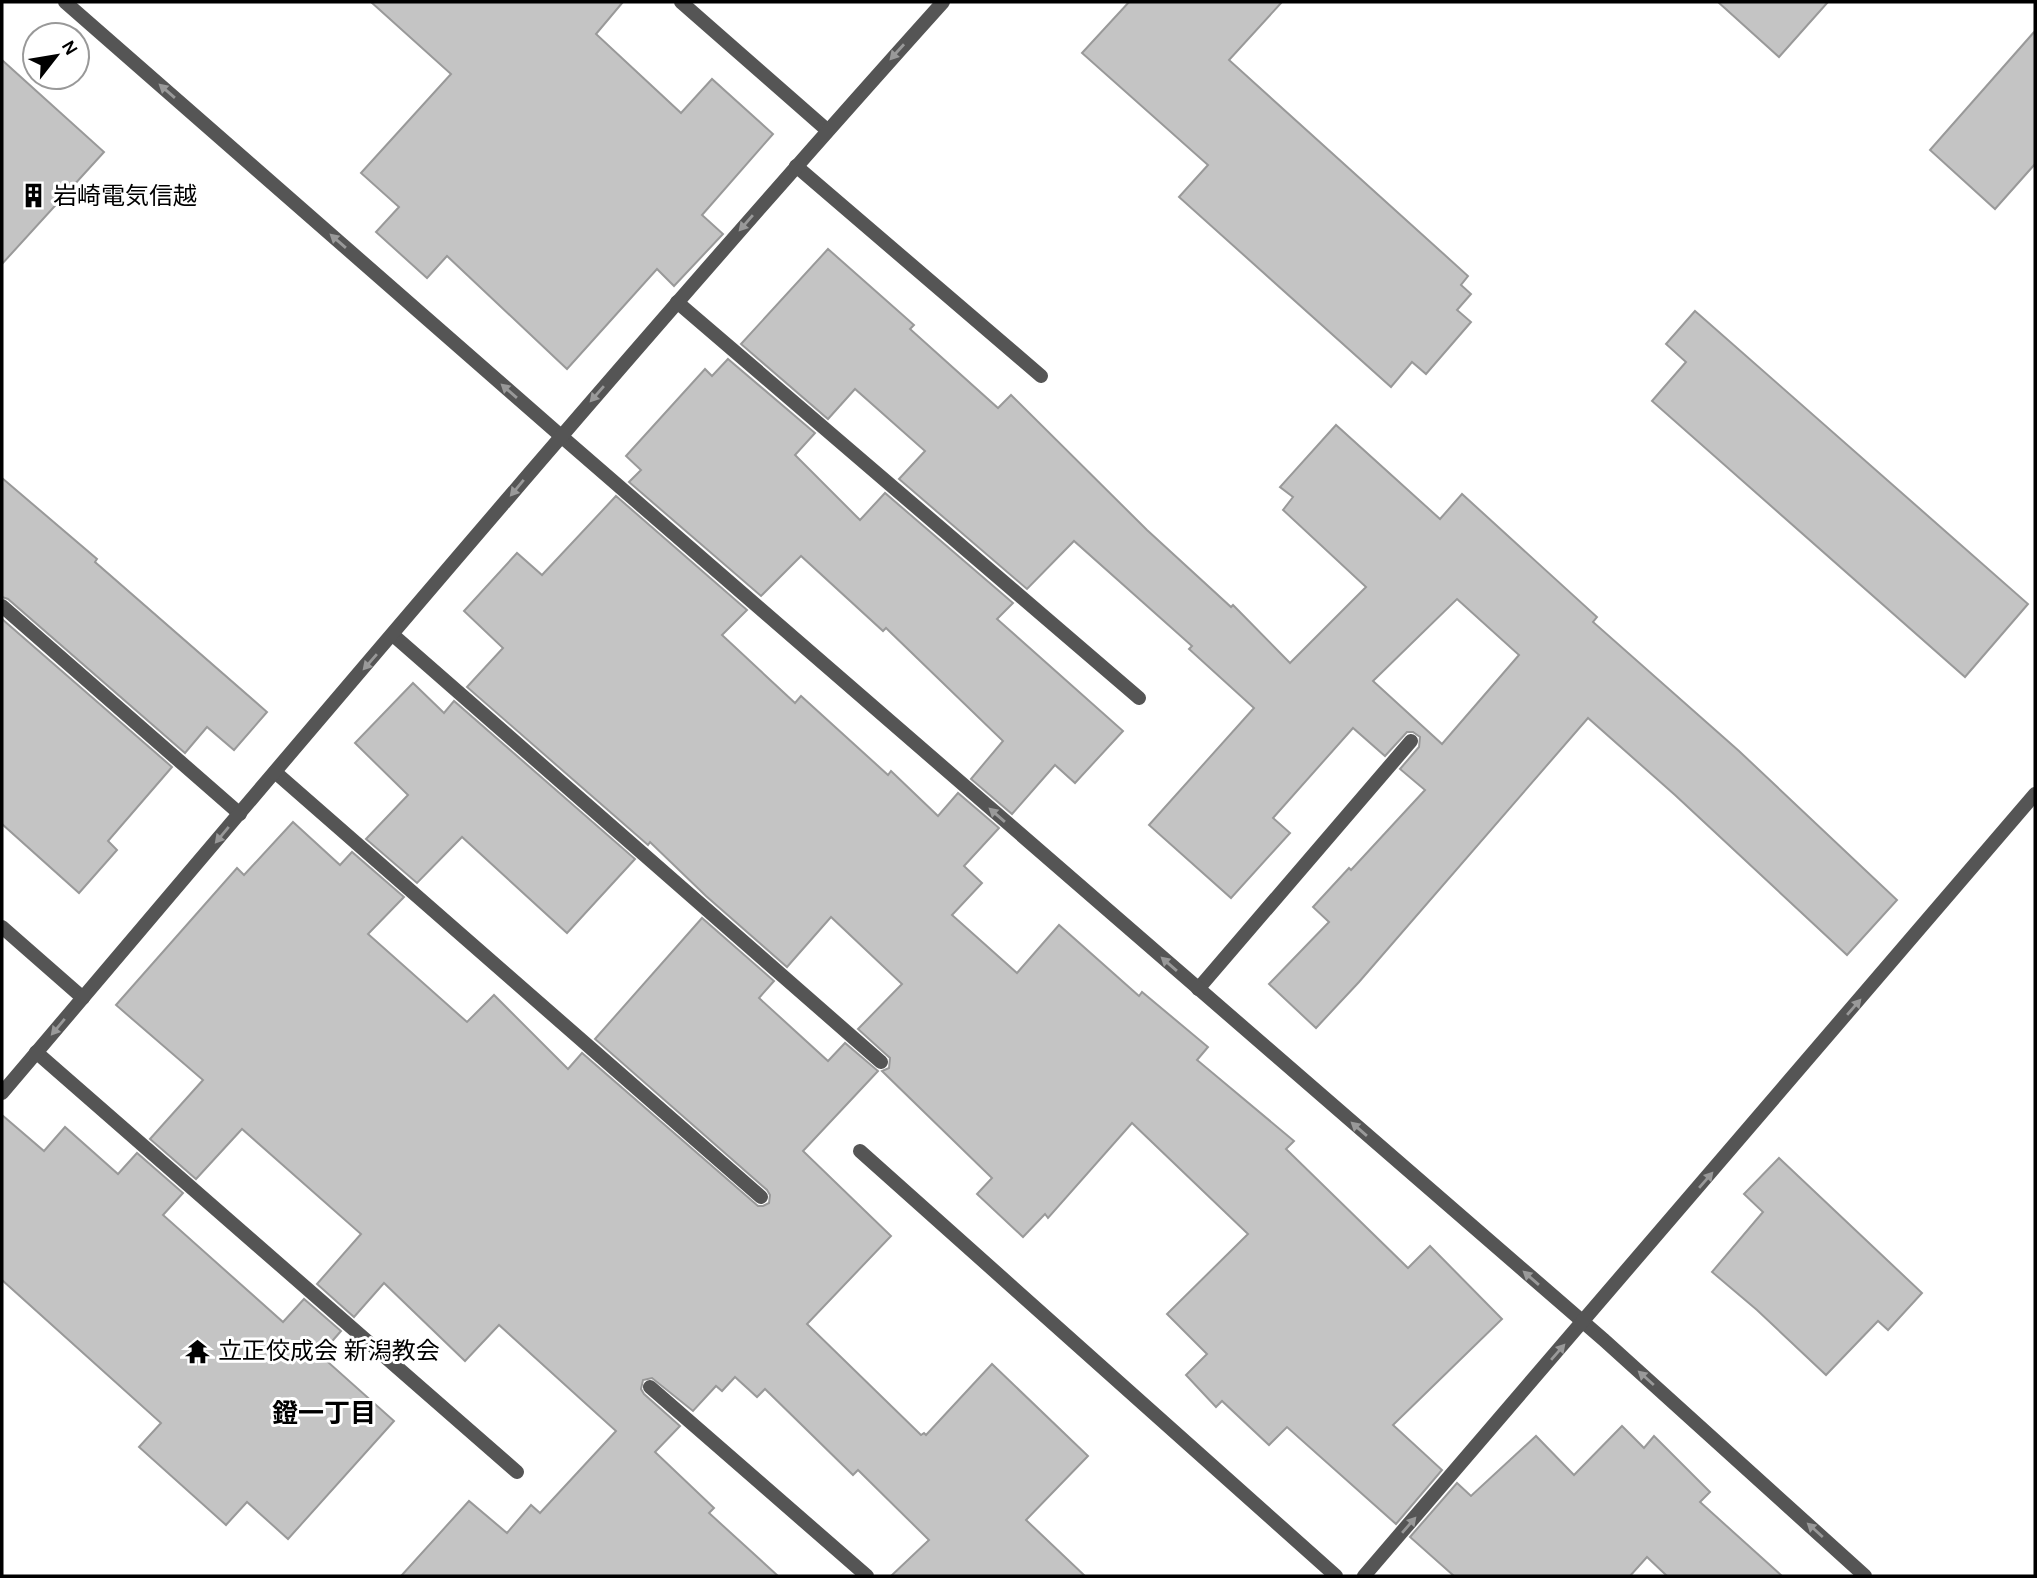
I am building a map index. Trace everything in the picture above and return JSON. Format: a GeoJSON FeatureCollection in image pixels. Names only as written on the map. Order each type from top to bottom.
{"type":"FeatureCollection","features":[{"type":"Feature","properties":{"kind":"street"},"geometry":{"type":"LineString","coordinates":[[65,2],[561,436],[1615,1349],[1865,1576]]}},
{"type":"Feature","properties":{"kind":"street"},"geometry":{"type":"LineString","coordinates":[[681,2],[827,130]]}},
{"type":"Feature","properties":{"kind":"street"},"geometry":{"type":"LineString","coordinates":[[2,1093],[561,436],[827,130],[943,2]]}},
{"type":"Feature","properties":{"kind":"street"},"geometry":{"type":"LineString","coordinates":[[796,166],[1041,376]]}},
{"type":"Feature","properties":{"kind":"street"},"geometry":{"type":"LineString","coordinates":[[677,302],[1139,698]]}},
{"type":"Feature","properties":{"kind":"street"},"geometry":{"type":"LineString","coordinates":[[2,606],[240,814]]}},
{"type":"Feature","properties":{"kind":"street"},"geometry":{"type":"LineString","coordinates":[[393,635],[881,1062]]}},
{"type":"Feature","properties":{"kind":"street"},"geometry":{"type":"LineString","coordinates":[[1198,989],[1411,741]]}},
{"type":"Feature","properties":{"kind":"street"},"geometry":{"type":"LineString","coordinates":[[275,772],[761,1197]]}},
{"type":"Feature","properties":{"kind":"street"},"geometry":{"type":"LineString","coordinates":[[1364,1576],[2035,794]]}},
{"type":"Feature","properties":{"kind":"street"},"geometry":{"type":"LineString","coordinates":[[2,928],[83,998]]}},
{"type":"Feature","properties":{"kind":"street"},"geometry":{"type":"LineString","coordinates":[[36,1052],[517,1472]]}},
{"type":"Feature","properties":{"kind":"street"},"geometry":{"type":"LineString","coordinates":[[860,1152],[1336,1576]]}},
{"type":"Feature","properties":{"kind":"street"},"geometry":{"type":"LineString","coordinates":[[650,1387],[867,1576]]}},
{"type":"Feature","properties":{"kind":"building"},"geometry":{"type":"Polygon","coordinates":[[[371,2],[623,2],[596,34],[681,113],[712,79],[773,134],[702,215],[723,234],[674,286],[657,269],[567,369],[447,256],[427,278],[376,232],[399,207],[361,173],[451,74],[371,2]]]}},
{"type":"Feature","properties":{"kind":"building"},"geometry":{"type":"Polygon","coordinates":[[[1129,2],[1282,2],[1229,60],[1468,276],[1461,285],[1471,294],[1457,310],[1471,322],[1426,374],[1412,362],[1391,387],[1179,197],[1208,165],[1082,53],[1129,2]]]}},
{"type":"Feature","properties":{"kind":"building"},"geometry":{"type":"Polygon","coordinates":[[[1718,2],[1828,2],[1779,57],[1718,2]]]}},
{"type":"Feature","properties":{"kind":"building"},"geometry":{"type":"Polygon","coordinates":[[[2035,31],[2035,164],[1995,209],[1930,150],[2035,31]]]}},
{"type":"Feature","properties":{"kind":"building","name":"岩崎電気信越"},"geometry":{"type":"Polygon","coordinates":[[[2,60],[21,77],[21,91],[36,91],[104,152],[2,264],[2,60]]]}},
{"type":"Feature","properties":{"kind":"building"},"geometry":{"type":"Polygon","coordinates":[[[828,249],[914,325],[910,329],[998,408],[1011,395],[1147,530],[1231,607],[1233,605],[1290,663],[1366,587],[1283,510],[1293,497],[1280,487],[1336,425],[1440,519],[1462,494],[1597,617],[1593,622],[1739,751],[1897,900],[1847,955],[1588,718],[1316,1028],[1269,984],[1329,922],[1313,907],[1425,790],[1400,769],[1419,747],[1420,737],[1413,732],[1407,732],[1385,756],[1353,728],[1273,818],[1290,833],[1231,898],[1149,825],[1254,708],[1189,649],[1192,646],[1074,541],[1027,589],[899,479],[925,451],[855,389],[828,419],[741,344],[828,249]],[[1457,599],[1373,681],[1442,744],[1519,655],[1457,599]]]}},
{"type":"Feature","properties":{"kind":"building"},"geometry":{"type":"Polygon","coordinates":[[[1695,311],[2028,604],[1965,677],[1652,401],[1686,362],[1666,344],[1695,311]]]}},
{"type":"Feature","properties":{"kind":"building"},"geometry":{"type":"Polygon","coordinates":[[[728,359],[815,433],[795,455],[860,520],[885,493],[1013,603],[997,619],[1123,731],[1075,783],[1055,765],[1012,814],[971,779],[1003,741],[886,628],[883,631],[801,556],[761,596],[629,482],[641,470],[626,456],[705,369],[712,376],[728,359]]]}},
{"type":"Feature","properties":{"kind":"building"},"geometry":{"type":"Polygon","coordinates":[[[2,478],[97,559],[95,562],[267,712],[234,750],[207,727],[185,753],[8,599],[2,597],[2,478]]]}},
{"type":"Feature","properties":{"kind":"building"},"geometry":{"type":"Polygon","coordinates":[[[616,496],[747,610],[722,635],[795,703],[801,696],[888,775],[891,771],[938,816],[958,793],[999,828],[964,866],[982,883],[952,915],[1017,973],[1059,925],[1139,996],[1142,992],[1208,1047],[1197,1060],[1294,1141],[1286,1149],[1408,1268],[1430,1246],[1502,1319],[1393,1425],[1442,1470],[1396,1524],[1287,1427],[1269,1445],[1222,1401],[1216,1407],[1186,1375],[1207,1354],[1167,1314],[1248,1234],[1132,1123],[1048,1218],[1045,1214],[1023,1237],[977,1194],[992,1178],[882,1071],[889,1068],[890,1058],[858,1029],[902,984],[831,917],[787,967],[706,896],[650,842],[648,845],[467,687],[503,648],[464,611],[517,553],[542,575],[616,496]]]}},
{"type":"Feature","properties":{"kind":"building"},"geometry":{"type":"Polygon","coordinates":[[[2,619],[172,767],[108,841],[117,850],[79,893],[2,824],[2,619]]]}},
{"type":"Feature","properties":{"kind":"building"},"geometry":{"type":"Polygon","coordinates":[[[413,683],[444,713],[454,701],[635,859],[567,933],[462,837],[417,883],[366,839],[408,795],[355,743],[413,683]]]}},
{"type":"Feature","properties":{"kind":"building"},"geometry":{"type":"Polygon","coordinates":[[[293,822],[340,865],[352,852],[404,897],[368,934],[467,1022],[494,995],[568,1069],[582,1053],[758,1206],[769,1203],[770,1195],[767,1190],[595,1039],[702,918],[774,981],[759,998],[828,1061],[845,1043],[878,1071],[803,1151],[891,1236],[807,1324],[921,1435],[926,1435],[992,1364],[1088,1456],[1026,1520],[1085,1576],[891,1576],[929,1540],[858,1470],[853,1475],[765,1389],[757,1397],[735,1377],[722,1391],[716,1386],[693,1411],[652,1378],[643,1380],[641,1389],[680,1426],[655,1452],[714,1508],[709,1513],[778,1576],[401,1576],[469,1501],[507,1533],[531,1505],[540,1513],[616,1431],[499,1325],[465,1361],[384,1283],[354,1317],[317,1284],[361,1234],[242,1129],[196,1179],[150,1139],[203,1080],[116,1005],[237,868],[244,875],[293,822]]]}},
{"type":"Feature","properties":{"kind":"building","name":"立正佼成会 新潟教会"},"geometry":{"type":"Polygon","coordinates":[[[2,1115],[44,1151],[65,1127],[118,1174],[137,1153],[183,1193],[163,1215],[283,1322],[304,1299],[341,1331],[320,1355],[394,1421],[288,1539],[247,1502],[226,1525],[139,1447],[161,1423],[2,1280],[2,1115]]]}},
{"type":"Feature","properties":{"kind":"building"},"geometry":{"type":"Polygon","coordinates":[[[1779,1158],[1922,1293],[1888,1330],[1878,1321],[1826,1375],[1712,1272],[1763,1212],[1744,1194],[1779,1158]]]}},
{"type":"Feature","properties":{"kind":"building"},"geometry":{"type":"Polygon","coordinates":[[[1622,1426],[1644,1448],[1654,1436],[1710,1492],[1700,1502],[1782,1576],[1667,1576],[1647,1557],[1630,1576],[1454,1576],[1410,1537],[1457,1483],[1471,1496],[1536,1436],[1574,1475],[1622,1426]]]}},
{"type":"Feature","properties":{"kind":"place","name":"岩崎電気信越"},"geometry":{"type":"Point","coordinates":[33,196]}},
{"type":"Feature","properties":{"kind":"place","name":"立正佼成会 新潟教会"},"geometry":{"type":"Point","coordinates":[198,1351]}},
{"type":"Feature","properties":{"kind":"district","name":"鐙一丁目"},"geometry":{"type":"Point","coordinates":[324,1413]}}]}
